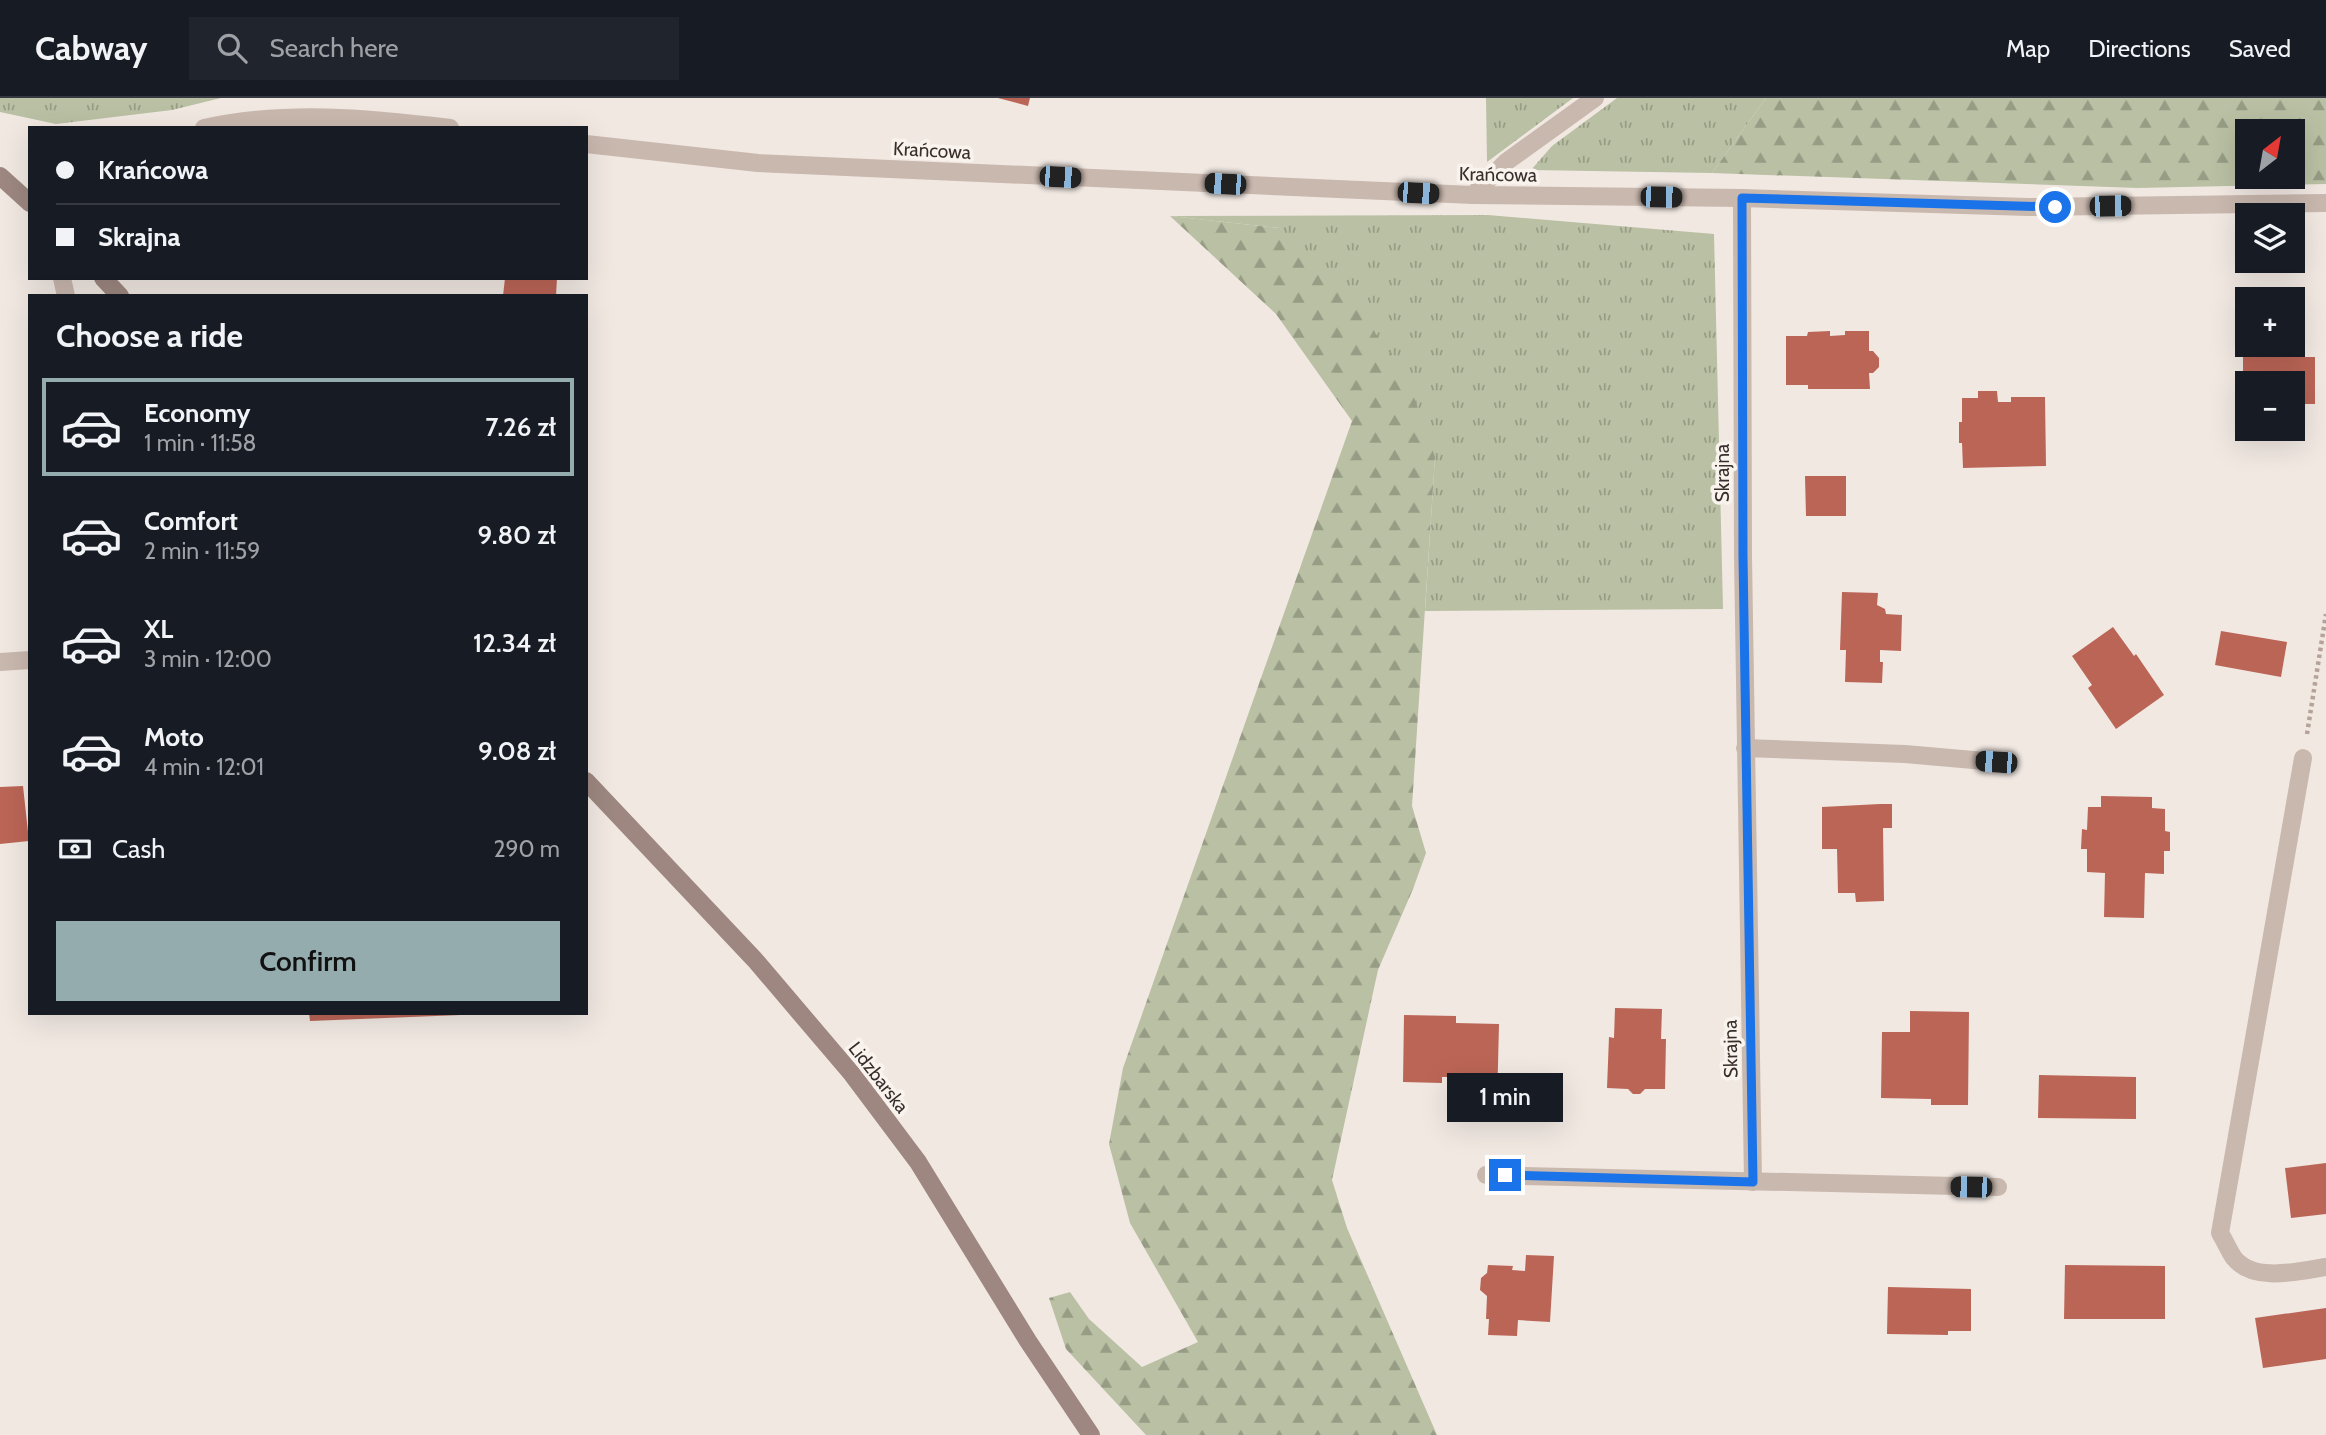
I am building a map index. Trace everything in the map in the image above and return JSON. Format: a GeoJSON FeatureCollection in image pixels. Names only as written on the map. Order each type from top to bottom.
{"type":"FeatureCollection","features":[{"type":"Feature","properties":{"kind":"main road"},"geometry":{"type":"LineString","coordinates":[[0,176],[27,196]]}},
{"type":"Feature","properties":{"kind":"main road"},"geometry":{"type":"LineString","coordinates":[[105,280],[118,294]]}},
{"type":"Feature","properties":{"kind":"main road","name":"Lidzbarska"},"geometry":{"type":"LineString","coordinates":[[588,783],[755,960],[852,1074],[918,1162],[1028,1341],[1091,1435]]}},
{"type":"Feature","properties":{"kind":"street"},"geometry":{"type":"LineString","coordinates":[[1473,195],[1506,162],[1595,98]]}},
{"type":"Feature","properties":{"kind":"street"},"geometry":{"type":"LineString","coordinates":[[212,126],[298,117],[379,120],[432,126]]}},
{"type":"Feature","properties":{"kind":"street","name":"Krańcowa"},"geometry":{"type":"LineString","coordinates":[[588,144],[758,163],[1473,195],[1742,198],[2028,207],[2326,203]]}},
{"type":"Feature","properties":{"kind":"street","name":"Skrajna"},"geometry":{"type":"LineString","coordinates":[[1742,198],[1745,748],[1753,1182]]}},
{"type":"Feature","properties":{"kind":"street"},"geometry":{"type":"LineString","coordinates":[[0,662],[28,660]]}},
{"type":"Feature","properties":{"kind":"street"},"geometry":{"type":"LineString","coordinates":[[1745,748],[1905,754],[1996,762]]}},
{"type":"Feature","properties":{"kind":"street"},"geometry":{"type":"LineString","coordinates":[[2303,758],[2220,1233],[2235,1259],[2252,1271],[2284,1273],[2326,1267]]}},
{"type":"Feature","properties":{"kind":"street"},"geometry":{"type":"LineString","coordinates":[[1486,1175],[1998,1187]]}},
{"type":"Feature","properties":{"kind":"path"},"geometry":{"type":"LineString","coordinates":[[2303,758],[2326,614]]}},
{"type":"Feature","properties":{"kind":"green space"},"geometry":{"type":"Polygon","coordinates":[[[0,98],[221,98],[172,110],[56,124],[0,112],[0,98]]]}},
{"type":"Feature","properties":{"kind":"green space"},"geometry":{"type":"Polygon","coordinates":[[[1486,98],[1573,98],[1487,162],[1486,98]]]}},
{"type":"Feature","properties":{"kind":"green space"},"geometry":{"type":"Polygon","coordinates":[[[1617,98],[1766,98],[1712,173],[1531,170],[1552,146],[1617,98]]]}},
{"type":"Feature","properties":{"kind":"green space"},"geometry":{"type":"Polygon","coordinates":[[[1766,98],[2326,98],[2326,184],[2305,184],[2305,119],[2235,119],[2235,186],[2137,188],[1712,173],[1766,98]]]}},
{"type":"Feature","properties":{"kind":"green space"},"geometry":{"type":"Polygon","coordinates":[[[1488,215],[1714,234],[1723,609],[1425,611],[1435,457],[1280,228],[1170,216],[1488,215]]]}},
{"type":"Feature","properties":{"kind":"green space"},"geometry":{"type":"Polygon","coordinates":[[[1170,216],[1280,228],[1362,315],[1407,377],[1435,457],[1412,806],[1426,853],[1378,970],[1332,1180],[1347,1228],[1437,1435],[1146,1435],[1066,1349],[1049,1298],[1070,1292],[1089,1319],[1142,1367],[1198,1342],[1130,1223],[1109,1144],[1123,1068],[1352,421],[1276,314],[1170,216]]]}},
{"type":"Feature","properties":{"kind":"building"},"geometry":{"type":"Polygon","coordinates":[[[998,98],[1030,98],[1028,106],[998,98]]]}},
{"type":"Feature","properties":{"kind":"building"},"geometry":{"type":"Polygon","coordinates":[[[505,280],[557,280],[556,294],[503,294],[505,280]]]}},
{"type":"Feature","properties":{"kind":"building"},"geometry":{"type":"Polygon","coordinates":[[[1830,331],[1830,336],[1845,335],[1845,331],[1869,331],[1869,351],[1873,351],[1879,358],[1879,367],[1869,373],[1870,389],[1808,389],[1808,385],[1786,385],[1786,336],[1807,336],[1808,332],[1830,331]]]}},
{"type":"Feature","properties":{"kind":"building"},"geometry":{"type":"Polygon","coordinates":[[[2243,357],[2315,357],[2315,404],[2305,404],[2305,371],[2243,371],[2243,357]]]}},
{"type":"Feature","properties":{"kind":"building"},"geometry":{"type":"Polygon","coordinates":[[[1978,391],[1997,391],[1998,402],[2011,402],[2011,397],[2045,397],[2046,466],[1963,468],[1962,443],[1959,443],[1962,398],[1978,398],[1978,391]]]}},
{"type":"Feature","properties":{"kind":"building"},"geometry":{"type":"Polygon","coordinates":[[[1805,476],[1846,476],[1846,516],[1806,516],[1805,476]]]}},
{"type":"Feature","properties":{"kind":"building"},"geometry":{"type":"Polygon","coordinates":[[[1842,592],[1878,593],[1877,605],[1885,609],[1886,614],[1902,615],[1901,651],[1880,650],[1880,662],[1883,662],[1882,683],[1845,682],[1846,650],[1840,650],[1842,592]]]}},
{"type":"Feature","properties":{"kind":"building"},"geometry":{"type":"Polygon","coordinates":[[[2113,627],[2134,656],[2136,654],[2164,695],[2116,729],[2088,688],[2092,685],[2072,656],[2113,627]]]}},
{"type":"Feature","properties":{"kind":"building"},"geometry":{"type":"Polygon","coordinates":[[[2221,631],[2287,642],[2281,677],[2215,665],[2221,631]]]}},
{"type":"Feature","properties":{"kind":"building"},"geometry":{"type":"Polygon","coordinates":[[[23,786],[28,841],[0,844],[0,787],[23,786]]]}},
{"type":"Feature","properties":{"kind":"building"},"geometry":{"type":"Polygon","coordinates":[[[2101,796],[2152,797],[2152,808],[2165,809],[2165,831],[2170,832],[2170,851],[2164,851],[2164,874],[2145,873],[2144,918],[2104,917],[2105,873],[2087,872],[2087,849],[2081,849],[2082,829],[2087,830],[2088,807],[2101,807],[2101,796]]]}},
{"type":"Feature","properties":{"kind":"building"},"geometry":{"type":"Polygon","coordinates":[[[1892,804],[1892,828],[1883,828],[1884,901],[1856,902],[1855,893],[1838,893],[1837,849],[1822,849],[1822,807],[1892,804]]]}},
{"type":"Feature","properties":{"kind":"building"},"geometry":{"type":"Polygon","coordinates":[[[1615,1008],[1662,1009],[1661,1039],[1666,1039],[1665,1089],[1645,1089],[1640,1094],[1633,1094],[1628,1089],[1607,1088],[1609,1037],[1614,1038],[1615,1008]]]}},
{"type":"Feature","properties":{"kind":"building"},"geometry":{"type":"Polygon","coordinates":[[[1910,1011],[1969,1012],[1968,1105],[1931,1105],[1931,1099],[1881,1098],[1882,1032],[1910,1032],[1910,1011]]]}},
{"type":"Feature","properties":{"kind":"building"},"geometry":{"type":"Polygon","coordinates":[[[309,1015],[461,1015],[310,1021],[309,1015]]]}},
{"type":"Feature","properties":{"kind":"building"},"geometry":{"type":"Polygon","coordinates":[[[1404,1015],[1456,1016],[1456,1023],[1499,1024],[1497,1104],[1455,1103],[1455,1077],[1442,1077],[1442,1083],[1403,1082],[1404,1015]]]}},
{"type":"Feature","properties":{"kind":"building"},"geometry":{"type":"Polygon","coordinates":[[[2039,1075],[2136,1077],[2136,1119],[2038,1118],[2039,1075]]]}},
{"type":"Feature","properties":{"kind":"building"},"geometry":{"type":"Polygon","coordinates":[[[2326,1163],[2326,1214],[2291,1218],[2285,1168],[2326,1163]]]}},
{"type":"Feature","properties":{"kind":"building"},"geometry":{"type":"Polygon","coordinates":[[[1526,1255],[1554,1256],[1550,1322],[1518,1320],[1517,1336],[1488,1335],[1487,1296],[1480,1290],[1481,1278],[1487,1273],[1488,1265],[1513,1266],[1512,1270],[1525,1271],[1526,1255]]]}},
{"type":"Feature","properties":{"kind":"building"},"geometry":{"type":"Polygon","coordinates":[[[2065,1265],[2165,1266],[2165,1319],[2064,1319],[2065,1265]]]}},
{"type":"Feature","properties":{"kind":"building"},"geometry":{"type":"Polygon","coordinates":[[[1888,1287],[1971,1289],[1971,1331],[1948,1331],[1948,1335],[1887,1334],[1888,1287]]]}},
{"type":"Feature","properties":{"kind":"building"},"geometry":{"type":"Polygon","coordinates":[[[2326,1308],[2326,1359],[2263,1368],[2255,1318],[2326,1308]]]}},
{"type":"Feature","properties":{"kind":"route"},"geometry":{"type":"LineString","coordinates":[[1505,1175],[1753,1182],[1745,748],[1742,198],[2055,207]]}}]}
